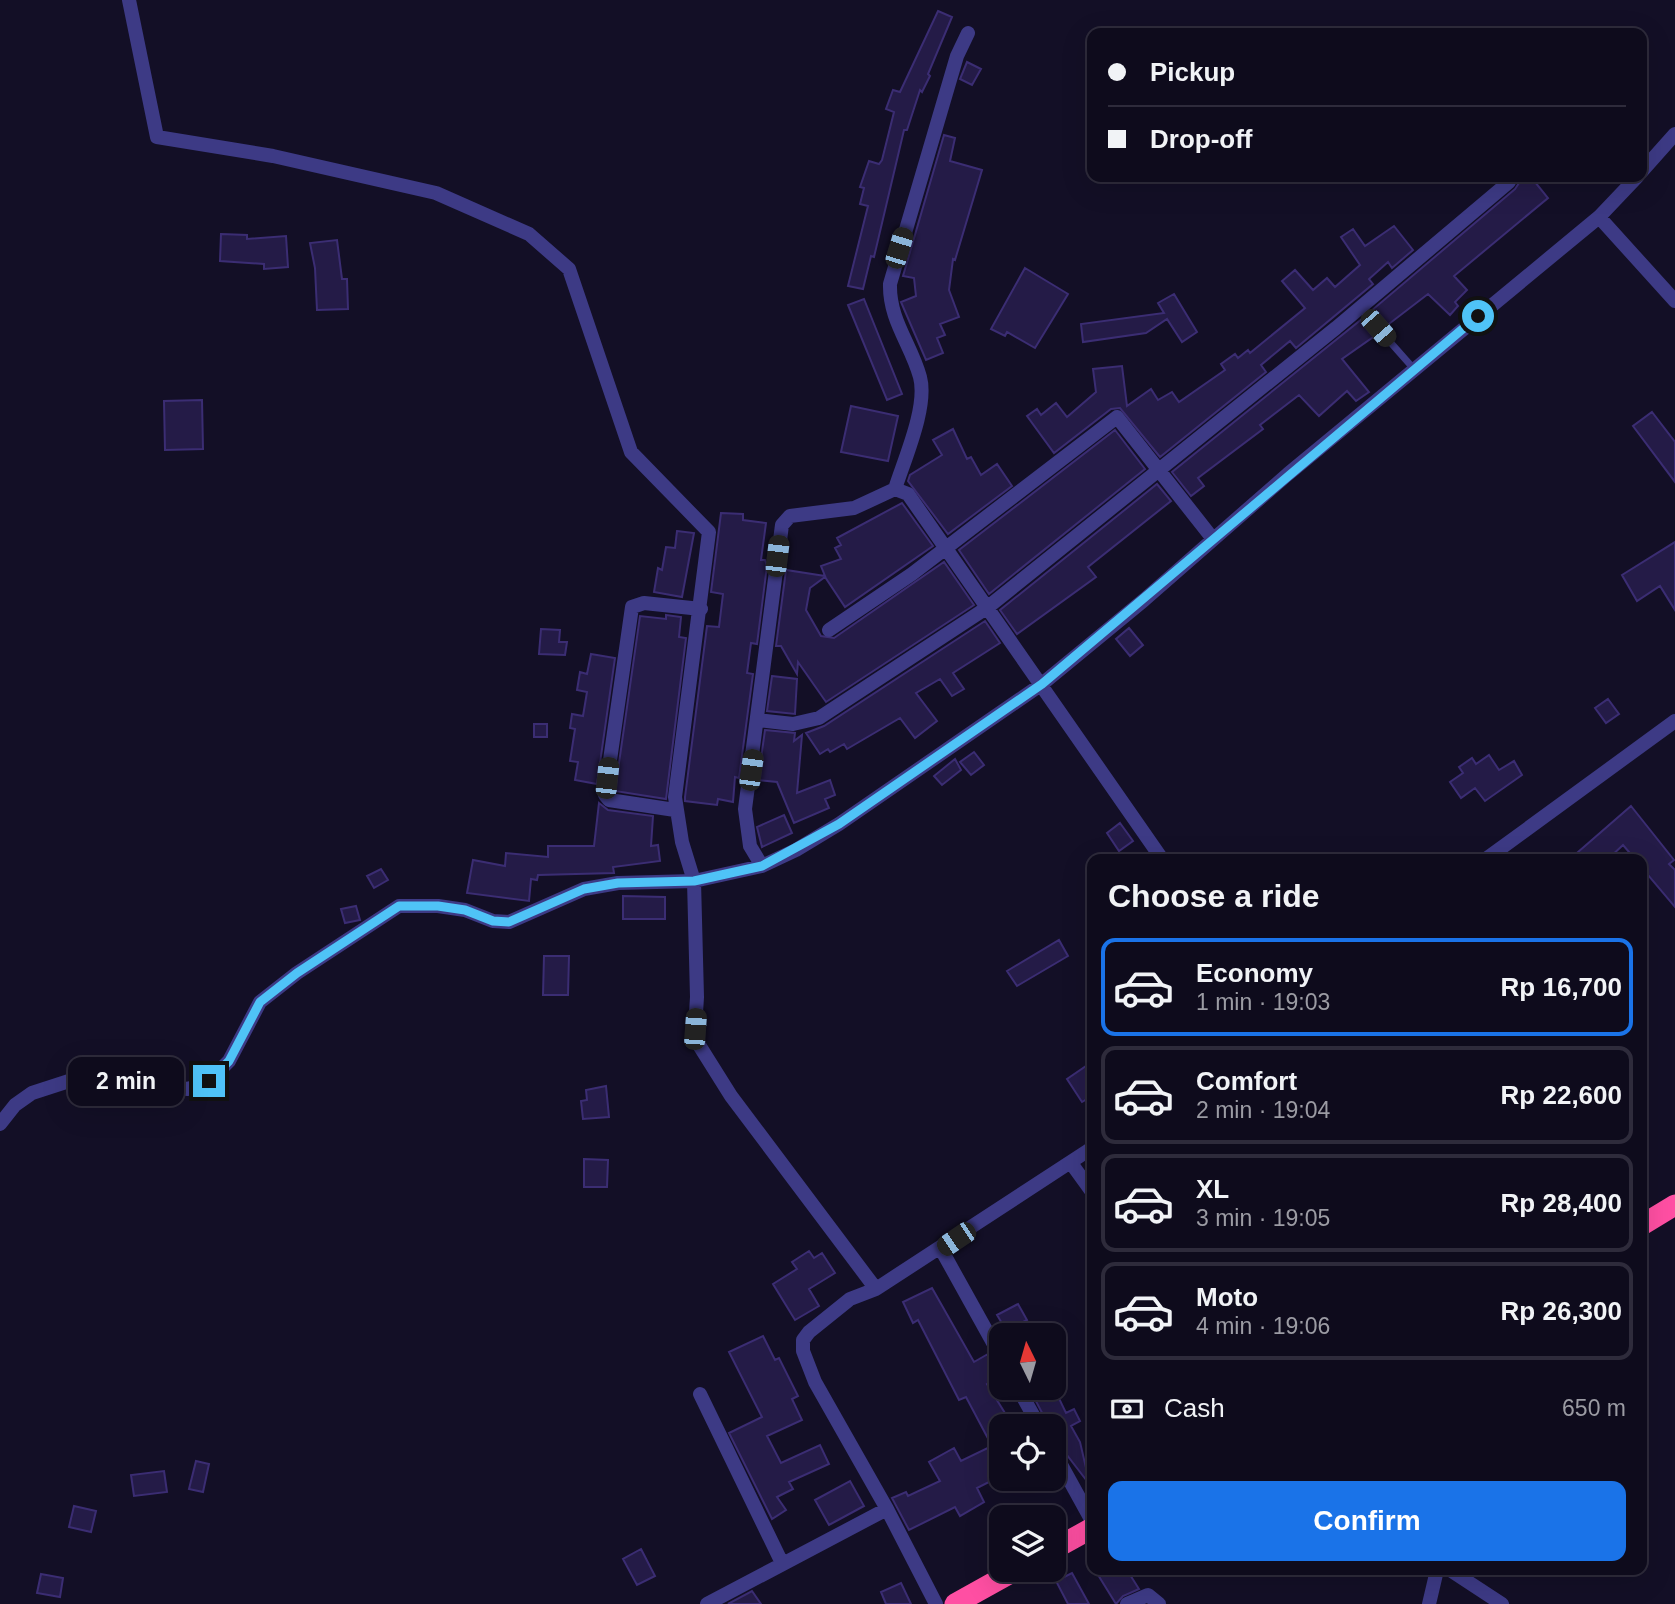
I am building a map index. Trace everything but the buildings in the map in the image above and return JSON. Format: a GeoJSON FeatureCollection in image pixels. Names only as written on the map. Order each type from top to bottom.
{"type":"FeatureCollection","features":[{"type":"Feature","properties":{"kind":"highway"},"geometry":{"type":"LineString","coordinates":[[1647,1222],[1675,1205]]}},
{"type":"Feature","properties":{"kind":"highway"},"geometry":{"type":"LineString","coordinates":[[1066,1542],[1087,1531]]}},
{"type":"Feature","properties":{"kind":"highway"},"geometry":{"type":"LineString","coordinates":[[955,1604],[994,1582]]}},
{"type":"Feature","properties":{"kind":"street"},"geometry":{"type":"LineString","coordinates":[[129,0],[157,137],[273,156],[436,193],[529,234],[569,269],[631,452],[709,532],[675,810],[694,881],[697,997],[695,1029],[699,1045],[723,1085],[876,1289]]}},
{"type":"Feature","properties":{"kind":"street"},"geometry":{"type":"LineString","coordinates":[[895,489],[922,392],[915,363],[894,318],[890,284],[957,56],[968,33]]}},
{"type":"Feature","properties":{"kind":"street"},"geometry":{"type":"LineString","coordinates":[[1647,166],[1675,135]]}},
{"type":"Feature","properties":{"kind":"street"},"geometry":{"type":"LineString","coordinates":[[758,720],[793,724],[819,718],[988,607],[1360,307],[1509,182]]}},
{"type":"Feature","properties":{"kind":"street"},"geometry":{"type":"LineString","coordinates":[[0,1124],[15,1105],[32,1093],[68,1081],[106,1078],[188,1089],[209,1081],[229,1061],[260,1002],[297,973],[399,906],[438,906],[465,910],[493,921],[509,922],[584,889],[618,883],[694,881],[762,866],[839,824],[1042,684],[1414,369],[1599,217],[1632,182]]}},
{"type":"Feature","properties":{"kind":"street"},"geometry":{"type":"LineString","coordinates":[[1599,217],[1675,301]]}},
{"type":"Feature","properties":{"kind":"street"},"geometry":{"type":"LineString","coordinates":[[829,630],[946,548],[1115,418],[1120,418],[1213,539]]}},
{"type":"Feature","properties":{"kind":"street"},"geometry":{"type":"LineString","coordinates":[[762,866],[750,846],[745,809],[780,533],[785,520],[795,515],[853,508],[895,489],[908,494],[1159,854]]}},
{"type":"Feature","properties":{"kind":"street"},"geometry":{"type":"LineString","coordinates":[[675,810],[609,800],[605,795],[608,764],[632,607],[644,603],[701,609]]}},
{"type":"Feature","properties":{"kind":"street"},"geometry":{"type":"LineString","coordinates":[[1493,854],[1675,721]]}},
{"type":"Feature","properties":{"kind":"street"},"geometry":{"type":"LineString","coordinates":[[936,1604],[887,1509],[815,1382],[803,1351],[803,1340],[850,1299],[876,1289],[941,1249],[1087,1152]]}},
{"type":"Feature","properties":{"kind":"street"},"geometry":{"type":"LineString","coordinates":[[1071,1163],[1087,1185]]}},
{"type":"Feature","properties":{"kind":"street"},"geometry":{"type":"LineString","coordinates":[[941,1249],[989,1335]]}},
{"type":"Feature","properties":{"kind":"street"},"geometry":{"type":"LineString","coordinates":[[700,1394],[782,1563]]}},
{"type":"Feature","properties":{"kind":"street"},"geometry":{"type":"LineString","coordinates":[[1066,1474],[1087,1512]]}},
{"type":"Feature","properties":{"kind":"street"},"geometry":{"type":"LineString","coordinates":[[707,1604],[887,1509]]}},
{"type":"Feature","properties":{"kind":"street"},"geometry":{"type":"LineString","coordinates":[[1429,1604],[1436,1575]]}},
{"type":"Feature","properties":{"kind":"street"},"geometry":{"type":"LineString","coordinates":[[1458,1575],[1502,1604]]}},
{"type":"Feature","properties":{"kind":"street"},"geometry":{"type":"LineString","coordinates":[[1127,1604],[1148,1595],[1159,1604]]}},
{"type":"Feature","properties":{"kind":"lane"},"geometry":{"type":"LineString","coordinates":[[1360,307],[1414,369]]}},
{"type":"Feature","properties":{"kind":"route"},"geometry":{"type":"LineString","coordinates":[[209,1081],[229,1061],[260,1002],[297,973],[399,906],[438,906],[465,910],[493,921],[509,922],[528,916],[584,889],[618,883],[694,881],[728,875],[762,866],[796,850],[839,824],[1042,684],[1478,316]]}}]}
